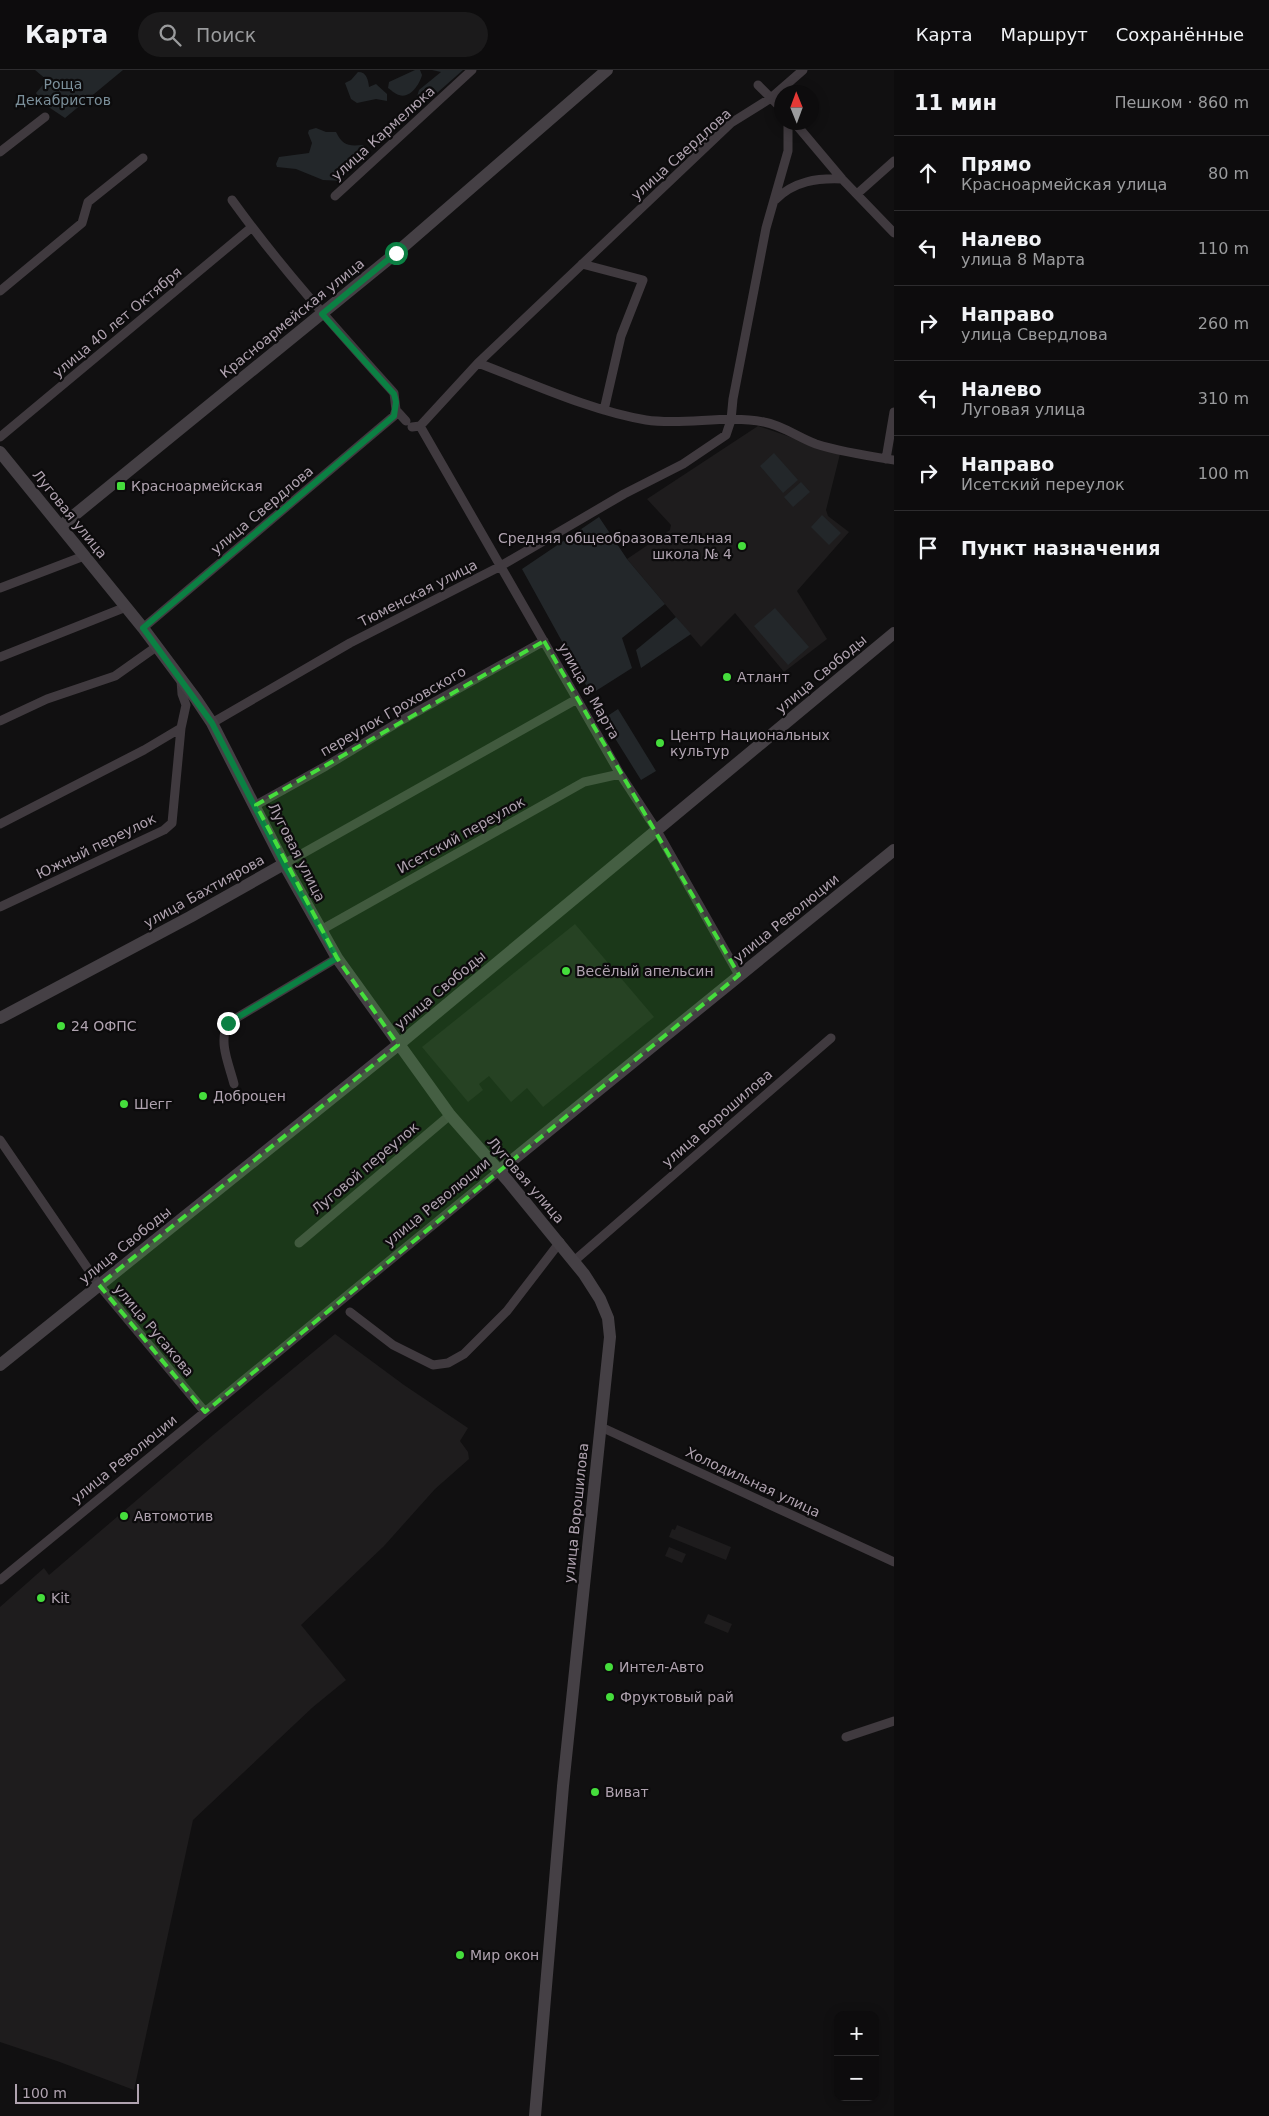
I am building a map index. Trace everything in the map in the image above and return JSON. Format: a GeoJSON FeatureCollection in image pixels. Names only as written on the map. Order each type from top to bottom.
{"type":"FeatureCollection","features":[{"type":"Feature","properties":{"kind":"main road","name":"Красноармейская улица"},"geometry":{"type":"LineString","coordinates":[[61,526],[322,314],[522,145],[607,70]]}},
{"type":"Feature","properties":{"kind":"main road","name":"Луговая улица"},"geometry":{"type":"LineString","coordinates":[[0,452],[143,628],[212,723],[256,805],[284,864],[337,958],[398,1045],[450,1114],[560,1242],[574,1261]]}},
{"type":"Feature","properties":{"kind":"main road","name":"улица Свободы"},"geometry":{"type":"LineString","coordinates":[[0,1365],[398,1045],[894,633]]}},
{"type":"Feature","properties":{"kind":"main road","name":"улица Революции"},"geometry":{"type":"LineString","coordinates":[[499,1171],[894,850]]}},
{"type":"Feature","properties":{"kind":"main road","name":"улица Бахтиярова"},"geometry":{"type":"LineString","coordinates":[[0,1018],[190,917],[284,864]]}},
{"type":"Feature","properties":{"kind":"main road","name":"улица Ворошилова"},"geometry":{"type":"LineString","coordinates":[[535,2116],[563,1786],[610,1337],[608,1318],[600,1298],[574,1261]]}},
{"type":"Feature","properties":{"kind":"street","name":"улица Кармелюка"},"geometry":{"type":"LineString","coordinates":[[335,196],[472,70]]}},
{"type":"Feature","properties":{"kind":"street","name":"улица Свердлова"},"geometry":{"type":"LineString","coordinates":[[413,425],[731,124],[771,98],[803,70]]}},
{"type":"Feature","properties":{"kind":"street"},"geometry":{"type":"LineString","coordinates":[[758,85],[774,101]]}},
{"type":"Feature","properties":{"kind":"street"},"geometry":{"type":"LineString","coordinates":[[0,152],[45,117]]}},
{"type":"Feature","properties":{"kind":"street"},"geometry":{"type":"LineString","coordinates":[[731,420],[733,399],[766,228],[788,151],[788,130]]}},
{"type":"Feature","properties":{"kind":"street"},"geometry":{"type":"LineString","coordinates":[[801,130],[842,179],[894,232]]}},
{"type":"Feature","properties":{"kind":"street"},"geometry":{"type":"LineString","coordinates":[[0,291],[82,223],[88,202],[143,158]]}},
{"type":"Feature","properties":{"kind":"street"},"geometry":{"type":"LineString","coordinates":[[857,194],[894,161]]}},
{"type":"Feature","properties":{"kind":"street"},"geometry":{"type":"LineString","coordinates":[[775,201],[781,194],[801,182],[821,178],[842,179]]}},
{"type":"Feature","properties":{"kind":"street","name":"улица 8 Марта"},"geometry":{"type":"LineString","coordinates":[[232,200],[322,314],[394,394],[396,410],[413,425],[499,566],[620,774],[656,829],[739,976]]}},
{"type":"Feature","properties":{"kind":"street","name":"улица 40 лет Октября"},"geometry":{"type":"LineString","coordinates":[[0,437],[252,227]]}},
{"type":"Feature","properties":{"kind":"street"},"geometry":{"type":"LineString","coordinates":[[582,264],[642,280],[621,336],[604,410]]}},
{"type":"Feature","properties":{"kind":"street"},"geometry":{"type":"LineString","coordinates":[[478,363],[604,410],[647,420],[765,422],[814,444],[890,460],[894,412]]}},
{"type":"Feature","properties":{"kind":"street","name":"улица Свердлова"},"geometry":{"type":"LineString","coordinates":[[143,628],[394,416],[396,410]]}},
{"type":"Feature","properties":{"kind":"street","name":"Тюменская улица"},"geometry":{"type":"LineString","coordinates":[[212,723],[350,643],[499,566],[624,494],[683,464],[726,435],[731,420]]}},
{"type":"Feature","properties":{"kind":"street"},"geometry":{"type":"LineString","coordinates":[[0,588],[84,556]]}},
{"type":"Feature","properties":{"kind":"street"},"geometry":{"type":"LineString","coordinates":[[0,657],[126,607]]}},
{"type":"Feature","properties":{"kind":"street","name":"переулок Гроховского"},"geometry":{"type":"LineString","coordinates":[[256,805],[326,766],[402,720],[544,641]]}},
{"type":"Feature","properties":{"kind":"street"},"geometry":{"type":"LineString","coordinates":[[0,721],[47,699],[115,676],[156,647]]}},
{"type":"Feature","properties":{"kind":"street"},"geometry":{"type":"LineString","coordinates":[[0,824],[144,750],[181,728],[186,705],[182,694],[181,679]]}},
{"type":"Feature","properties":{"kind":"street","name":"улица Бахтиярова"},"geometry":{"type":"LineString","coordinates":[[284,864],[577,699]]}},
{"type":"Feature","properties":{"kind":"street","name":"Южный переулок"},"geometry":{"type":"LineString","coordinates":[[0,907],[164,830],[172,823],[181,728]]}},
{"type":"Feature","properties":{"kind":"street","name":"Исетский переулок"},"geometry":{"type":"LineString","coordinates":[[321,930],[584,782],[620,774]]}},
{"type":"Feature","properties":{"kind":"street"},"geometry":{"type":"LineString","coordinates":[[234,1084],[223,1042],[223,1032],[228,1023],[337,958]]}},
{"type":"Feature","properties":{"kind":"street","name":"улица Ворошилова"},"geometry":{"type":"LineString","coordinates":[[574,1261],[831,1038]]}},
{"type":"Feature","properties":{"kind":"street","name":"Луговой переулок"},"geometry":{"type":"LineString","coordinates":[[298,1243],[450,1114]]}},
{"type":"Feature","properties":{"kind":"street","name":"улица Русакова"},"geometry":{"type":"LineString","coordinates":[[0,1140],[99,1285],[205,1412]]}},
{"type":"Feature","properties":{"kind":"street","name":"улица Революции"},"geometry":{"type":"LineString","coordinates":[[0,1580],[499,1171]]}},
{"type":"Feature","properties":{"kind":"street"},"geometry":{"type":"LineString","coordinates":[[350,1312],[393,1345],[433,1365],[448,1363],[464,1354],[507,1311],[560,1242]]}},
{"type":"Feature","properties":{"kind":"street","name":"Холодильная улица"},"geometry":{"type":"LineString","coordinates":[[600,1427],[894,1562]]}},
{"type":"Feature","properties":{"kind":"street"},"geometry":{"type":"LineString","coordinates":[[846,1736],[894,1721]]}},
{"type":"Feature","properties":{"kind":"highlighted area"},"geometry":{"type":"Polygon","coordinates":[[[544,641],[739,975],[205,1412],[99,1285],[398,1045],[337,958],[256,805],[544,641]]]}},
{"type":"Feature","properties":{"kind":"shaded area","name":"Средняя общеобразовательная школа № 4"},"geometry":{"type":"Polygon","coordinates":[[[758,426],[840,454],[826,510],[828,516],[849,532],[797,591],[827,639],[784,672],[735,613],[701,647],[627,559],[670,530],[671,525],[647,499],[758,426]]]}},
{"type":"Feature","properties":{"kind":"shaded area","name":"Весёлый апельсин"},"geometry":{"type":"Polygon","coordinates":[[[575,924],[654,1017],[543,1107],[527,1088],[511,1102],[489,1076],[479,1084],[483,1090],[468,1102],[422,1047],[575,924]]]}},
{"type":"Feature","properties":{"kind":"shaded area"},"geometry":{"type":"Polygon","coordinates":[[[335,1334],[404,1385],[468,1428],[460,1441],[468,1452],[469,1459],[435,1489],[384,1546],[301,1625],[346,1680],[313,1707],[193,1820],[134,2090],[0,2042],[0,1607],[44,1568],[49,1575],[335,1334]]]}},
{"type":"Feature","properties":{"kind":"shaded area"},"geometry":{"type":"Polygon","coordinates":[[[677,1525],[731,1547],[726,1560],[669,1537],[672,1529],[675,1530],[677,1525]]]}},
{"type":"Feature","properties":{"kind":"shaded area"},"geometry":{"type":"Polygon","coordinates":[[[669,1547],[686,1554],[682,1563],[665,1556],[669,1547]]]}},
{"type":"Feature","properties":{"kind":"shaded area"},"geometry":{"type":"Polygon","coordinates":[[[708,1614],[732,1624],[728,1633],[704,1623],[708,1614]]]}},
{"type":"Feature","properties":{"kind":"green space","name":"Роща Декабристов"},"geometry":{"type":"Polygon","coordinates":[[[35,70],[123,70],[65,118],[41,102],[36,93],[47,80],[35,70]]]}},
{"type":"Feature","properties":{"kind":"green space"},"geometry":{"type":"Polygon","coordinates":[[[415,70],[420,70],[422,75],[411,93],[403,96],[388,88],[389,82],[415,70]]]}},
{"type":"Feature","properties":{"kind":"green space"},"geometry":{"type":"Polygon","coordinates":[[[432,70],[463,70],[420,108],[416,100],[419,90],[441,72],[432,70]]]}},
{"type":"Feature","properties":{"kind":"green space"},"geometry":{"type":"Polygon","coordinates":[[[358,72],[365,75],[369,87],[376,84],[387,94],[387,101],[376,99],[357,103],[351,99],[345,83],[351,80],[358,72]]]}},
{"type":"Feature","properties":{"kind":"green space"},"geometry":{"type":"Polygon","coordinates":[[[316,128],[326,132],[336,132],[346,144],[363,145],[366,148],[361,157],[341,168],[343,181],[323,180],[296,169],[277,167],[276,164],[279,157],[309,153],[312,143],[308,133],[309,130],[316,128]]]}},
{"type":"Feature","properties":{"kind":"green space"},"geometry":{"type":"Polygon","coordinates":[[[774,453],[798,480],[783,493],[760,466],[774,453]]]}},
{"type":"Feature","properties":{"kind":"green space"},"geometry":{"type":"Polygon","coordinates":[[[801,482],[810,492],[793,507],[784,497],[801,482]]]}},
{"type":"Feature","properties":{"kind":"green space"},"geometry":{"type":"Polygon","coordinates":[[[822,515],[841,533],[829,545],[811,527],[822,515]]]}},
{"type":"Feature","properties":{"kind":"green space"},"geometry":{"type":"Polygon","coordinates":[[[599,517],[627,559],[665,604],[622,638],[632,668],[591,694],[522,569],[599,517]]]}},
{"type":"Feature","properties":{"kind":"green space"},"geometry":{"type":"Polygon","coordinates":[[[775,608],[809,647],[788,665],[754,626],[775,608]]]}},
{"type":"Feature","properties":{"kind":"green space"},"geometry":{"type":"Polygon","coordinates":[[[676,617],[691,634],[641,668],[636,650],[676,617]]]}},
{"type":"Feature","properties":{"kind":"green space"},"geometry":{"type":"Polygon","coordinates":[[[618,709],[656,771],[641,780],[603,719],[618,709]]]}},
{"type":"Feature","properties":{"kind":"place","name":"Красноармейская"},"geometry":{"type":"Point","coordinates":[121,486]}},
{"type":"Feature","properties":{"kind":"place","name":"Средняя общеобразовательная школа № 4"},"geometry":{"type":"Point","coordinates":[742,546]}},
{"type":"Feature","properties":{"kind":"place","name":"Атлант"},"geometry":{"type":"Point","coordinates":[727,677]}},
{"type":"Feature","properties":{"kind":"place","name":"Центр Национальных культур"},"geometry":{"type":"Point","coordinates":[660,743]}},
{"type":"Feature","properties":{"kind":"place","name":"Весёлый апельсин"},"geometry":{"type":"Point","coordinates":[566,971]}},
{"type":"Feature","properties":{"kind":"place","name":"24 ОФПС"},"geometry":{"type":"Point","coordinates":[61,1026]}},
{"type":"Feature","properties":{"kind":"place","name":"Доброцен"},"geometry":{"type":"Point","coordinates":[203,1096]}},
{"type":"Feature","properties":{"kind":"place","name":"Шегг"},"geometry":{"type":"Point","coordinates":[124,1104]}},
{"type":"Feature","properties":{"kind":"place","name":"Автомотив"},"geometry":{"type":"Point","coordinates":[124,1516]}},
{"type":"Feature","properties":{"kind":"place","name":"Kit"},"geometry":{"type":"Point","coordinates":[41,1598]}},
{"type":"Feature","properties":{"kind":"place","name":"Интел-Авто"},"geometry":{"type":"Point","coordinates":[609,1667]}},
{"type":"Feature","properties":{"kind":"place","name":"Фруктовый рай"},"geometry":{"type":"Point","coordinates":[610,1697]}},
{"type":"Feature","properties":{"kind":"place","name":"Виват"},"geometry":{"type":"Point","coordinates":[595,1792]}},
{"type":"Feature","properties":{"kind":"place","name":"Мир окон"},"geometry":{"type":"Point","coordinates":[460,1955]}},
{"type":"Feature","properties":{"kind":"route"},"geometry":{"type":"LineString","coordinates":[[228,1023],[337,958],[284,864],[256,805],[212,723],[143,628],[394,416],[396,402],[394,394],[322,314],[396,253]]}}]}
